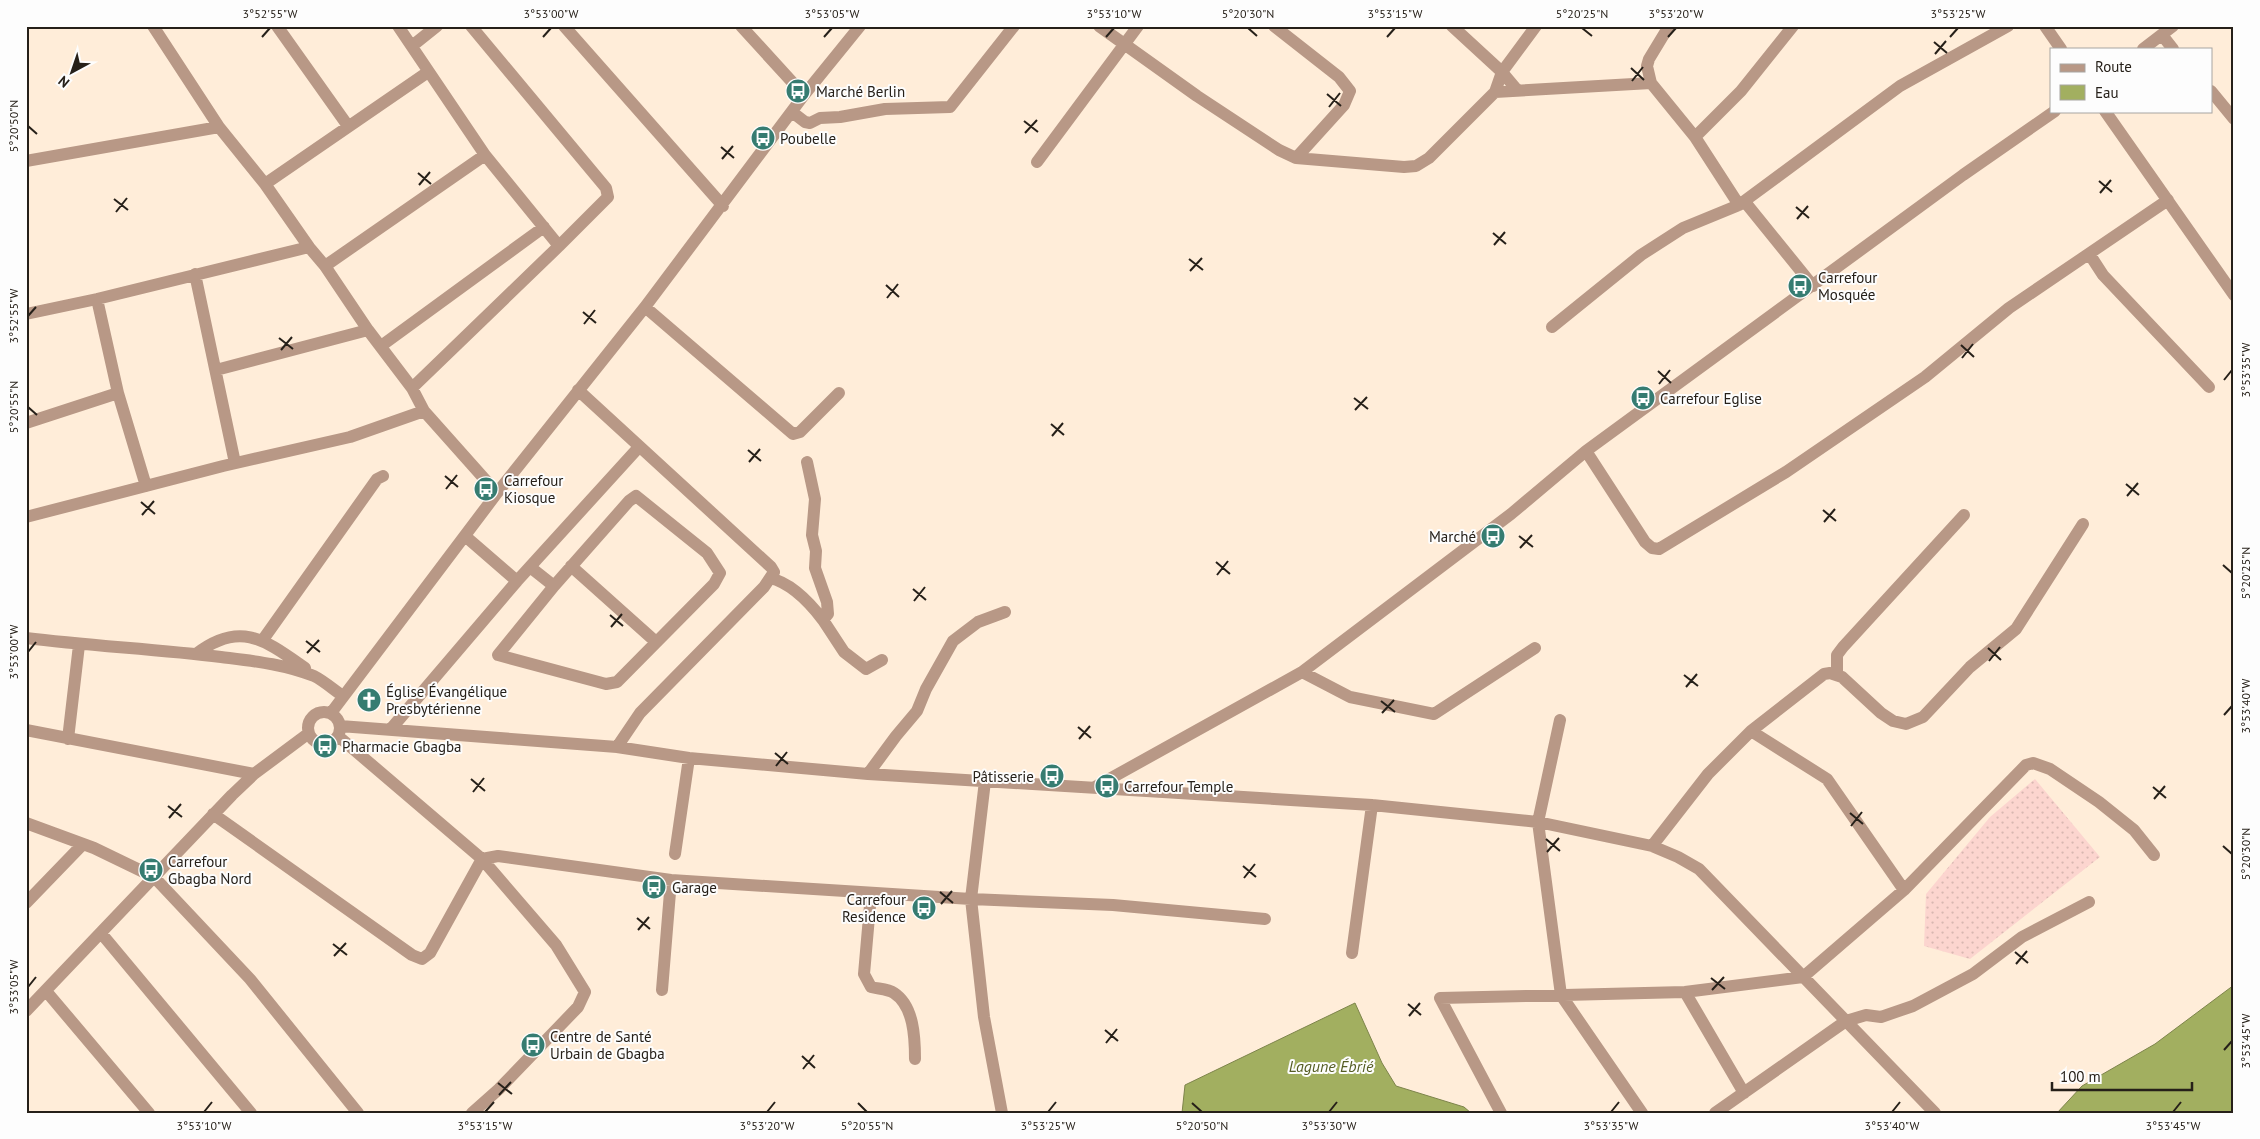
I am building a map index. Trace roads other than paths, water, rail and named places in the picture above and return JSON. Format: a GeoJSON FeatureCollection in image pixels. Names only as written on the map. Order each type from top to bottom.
{"type":"FeatureCollection","features":[{"type":"Feature","properties":{"kind":"street"},"geometry":{"type":"LineString","coordinates":[[278,26],[348,126]]}},
{"type":"Feature","properties":{"kind":"street"},"geometry":{"type":"LineString","coordinates":[[398,26],[485,155],[559,246]]}},
{"type":"Feature","properties":{"kind":"street"},"geometry":{"type":"LineString","coordinates":[[412,46],[438,26]]}},
{"type":"Feature","properties":{"kind":"street"},"geometry":{"type":"LineString","coordinates":[[412,388],[608,197],[606,188],[471,26]]}},
{"type":"Feature","properties":{"kind":"street"},"geometry":{"type":"LineString","coordinates":[[564,26],[723,206]]}},
{"type":"Feature","properties":{"kind":"street"},"geometry":{"type":"LineString","coordinates":[[741,26],[804,95]]}},
{"type":"Feature","properties":{"kind":"street"},"geometry":{"type":"LineString","coordinates":[[331,713],[497,493],[723,206],[804,95],[860,26]]}},
{"type":"Feature","properties":{"kind":"street"},"geometry":{"type":"LineString","coordinates":[[792,112],[805,122],[810,123],[820,118],[849,116],[886,109],[950,107],[1014,26]]}},
{"type":"Feature","properties":{"kind":"street"},"geometry":{"type":"LineString","coordinates":[[1099,26],[1196,96],[1279,150],[1296,158],[1404,167],[1416,166],[1429,158],[1495,92],[1502,72],[1536,26]]}},
{"type":"Feature","properties":{"kind":"street"},"geometry":{"type":"LineString","coordinates":[[1037,162],[1138,26]]}},
{"type":"Feature","properties":{"kind":"street"},"geometry":{"type":"LineString","coordinates":[[1274,26],[1338,76],[1350,91],[1344,105],[1296,158]]}},
{"type":"Feature","properties":{"kind":"street"},"geometry":{"type":"LineString","coordinates":[[1452,26],[1502,72],[1518,91]]}},
{"type":"Feature","properties":{"kind":"street"},"geometry":{"type":"LineString","coordinates":[[1669,26],[1649,59],[1647,66],[1651,83],[1695,137],[1742,203],[1813,286]]}},
{"type":"Feature","properties":{"kind":"street"},"geometry":{"type":"LineString","coordinates":[[1695,137],[1742,91],[1793,26]]}},
{"type":"Feature","properties":{"kind":"street"},"geometry":{"type":"LineString","coordinates":[[1552,327],[1641,255],[1683,228],[1742,203],[1900,86],[2008,26]]}},
{"type":"Feature","properties":{"kind":"street"},"geometry":{"type":"LineString","coordinates":[[2045,26],[2060,48]]}},
{"type":"Feature","properties":{"kind":"street"},"geometry":{"type":"LineString","coordinates":[[2144,48],[2173,26]]}},
{"type":"Feature","properties":{"kind":"street"},"geometry":{"type":"LineString","coordinates":[[159,28],[219,127],[265,184],[309,247],[325,266],[368,330],[412,388],[424,411],[497,493]]}},
{"type":"Feature","properties":{"kind":"street"},"geometry":{"type":"LineString","coordinates":[[2162,35],[2172,48]]}},
{"type":"Feature","properties":{"kind":"street"},"geometry":{"type":"LineString","coordinates":[[265,184],[428,72]]}},
{"type":"Feature","properties":{"kind":"street"},"geometry":{"type":"LineString","coordinates":[[1495,92],[1651,83]]}},
{"type":"Feature","properties":{"kind":"street"},"geometry":{"type":"LineString","coordinates":[[2212,92],[2234,119]]}},
{"type":"Feature","properties":{"kind":"street"},"geometry":{"type":"LineString","coordinates":[[1095,787],[1302,672],[1511,514],[1586,450],[1813,286],[1963,174],[2055,112]]}},
{"type":"Feature","properties":{"kind":"street"},"geometry":{"type":"LineString","coordinates":[[2106,112],[2234,295]]}},
{"type":"Feature","properties":{"kind":"street"},"geometry":{"type":"LineString","coordinates":[[26,161],[219,127]]}},
{"type":"Feature","properties":{"kind":"street"},"geometry":{"type":"LineString","coordinates":[[325,266],[485,155]]}},
{"type":"Feature","properties":{"kind":"street"},"geometry":{"type":"LineString","coordinates":[[1586,450],[1645,542],[1652,548],[1659,549],[1786,472],[1925,377],[2009,308],[2168,200]]}},
{"type":"Feature","properties":{"kind":"street"},"geometry":{"type":"LineString","coordinates":[[381,346],[544,226]]}},
{"type":"Feature","properties":{"kind":"street"},"geometry":{"type":"LineString","coordinates":[[26,314],[97,299],[309,247]]}},
{"type":"Feature","properties":{"kind":"street"},"geometry":{"type":"LineString","coordinates":[[2090,254],[2109,282],[2210,387]]}},
{"type":"Feature","properties":{"kind":"street"},"geometry":{"type":"LineString","coordinates":[[195,274],[235,463]]}},
{"type":"Feature","properties":{"kind":"street"},"geometry":{"type":"LineString","coordinates":[[97,299],[118,393],[146,486]]}},
{"type":"Feature","properties":{"kind":"street"},"geometry":{"type":"LineString","coordinates":[[645,306],[792,434],[800,432],[839,393]]}},
{"type":"Feature","properties":{"kind":"street"},"geometry":{"type":"LineString","coordinates":[[216,370],[368,330]]}},
{"type":"Feature","properties":{"kind":"street"},"geometry":{"type":"LineString","coordinates":[[578,390],[774,572],[640,713],[617,747]]}},
{"type":"Feature","properties":{"kind":"street"},"geometry":{"type":"LineString","coordinates":[[26,422],[118,393]]}},
{"type":"Feature","properties":{"kind":"street"},"geometry":{"type":"LineString","coordinates":[[26,517],[235,463],[350,437],[424,411]]}},
{"type":"Feature","properties":{"kind":"street"},"geometry":{"type":"LineString","coordinates":[[390,730],[530,567],[639,447]]}},
{"type":"Feature","properties":{"kind":"street"},"geometry":{"type":"LineString","coordinates":[[808,462],[815,499],[812,536],[816,551],[815,568],[827,602],[828,614],[823,620]]}},
{"type":"Feature","properties":{"kind":"street"},"geometry":{"type":"LineString","coordinates":[[262,641],[377,479],[383,476]]}},
{"type":"Feature","properties":{"kind":"street"},"geometry":{"type":"LineString","coordinates":[[636,496],[707,553],[720,573],[714,584],[618,682],[606,684],[498,655],[571,566],[629,501],[636,496]]}},
{"type":"Feature","properties":{"kind":"street"},"geometry":{"type":"LineString","coordinates":[[1837,674],[1837,655],[1843,647],[1964,515]]}},
{"type":"Feature","properties":{"kind":"street"},"geometry":{"type":"LineString","coordinates":[[1652,846],[1708,774],[1752,731],[1824,674],[1837,674],[1846,679],[1881,713],[1892,721],[1906,724],[1923,717],[1970,667],[2016,629],[2083,524]]}},
{"type":"Feature","properties":{"kind":"street"},"geometry":{"type":"LineString","coordinates":[[465,536],[517,582]]}},
{"type":"Feature","properties":{"kind":"street"},"geometry":{"type":"LineString","coordinates":[[571,566],[656,642]]}},
{"type":"Feature","properties":{"kind":"street"},"geometry":{"type":"LineString","coordinates":[[530,567],[554,586]]}},
{"type":"Feature","properties":{"kind":"street"},"geometry":{"type":"LineString","coordinates":[[770,578],[781,581],[802,597],[823,620],[844,652],[866,669],[882,660]]}},
{"type":"Feature","properties":{"kind":"street"},"geometry":{"type":"LineString","coordinates":[[868,774],[896,736],[917,712],[926,689],[953,640],[978,622],[1004,612]]}},
{"type":"Feature","properties":{"kind":"street"},"geometry":{"type":"LineString","coordinates":[[196,654],[213,641],[229,636],[239,635],[262,641],[343,696]]}},
{"type":"Feature","properties":{"kind":"street"},"geometry":{"type":"LineString","coordinates":[[26,638],[79,645],[196,654],[287,667],[317,677]]}},
{"type":"Feature","properties":{"kind":"street"},"geometry":{"type":"LineString","coordinates":[[68,739],[79,645]]}},
{"type":"Feature","properties":{"kind":"street"},"geometry":{"type":"LineString","coordinates":[[1302,672],[1350,698],[1434,714],[1535,648]]}},
{"type":"Feature","properties":{"kind":"street"},"geometry":{"type":"LineString","coordinates":[[331,713],[320,712],[311,717],[308,722],[309,733],[320,743],[330,742],[339,731],[390,730],[617,747],[690,758],[868,774],[1372,805],[1538,822],[1652,846],[1678,857],[1698,869],[1935,1113]]}},
{"type":"Feature","properties":{"kind":"street"},"geometry":{"type":"LineString","coordinates":[[331,713],[339,731],[482,859],[556,946],[585,992],[578,1007],[499,1089],[472,1113]]}},
{"type":"Feature","properties":{"kind":"street"},"geometry":{"type":"LineString","coordinates":[[1560,720],[1538,822],[1561,995],[1642,1113]]}},
{"type":"Feature","properties":{"kind":"street"},"geometry":{"type":"LineString","coordinates":[[26,730],[254,774]]}},
{"type":"Feature","properties":{"kind":"street"},"geometry":{"type":"LineString","coordinates":[[1752,731],[1827,779],[1904,890]]}},
{"type":"Feature","properties":{"kind":"street"},"geometry":{"type":"LineString","coordinates":[[26,1011],[213,814],[254,774],[309,733]]}},
{"type":"Feature","properties":{"kind":"street"},"geometry":{"type":"LineString","coordinates":[[675,854],[690,758]]}},
{"type":"Feature","properties":{"kind":"street"},"geometry":{"type":"LineString","coordinates":[[1501,1113],[1440,998],[1685,992],[1802,976],[1904,890],[2026,765],[2033,763],[2050,769],[2114,812],[2134,830],[2154,855]]}},
{"type":"Feature","properties":{"kind":"street"},"geometry":{"type":"LineString","coordinates":[[985,781],[971,899],[984,1017],[1002,1113]]}},
{"type":"Feature","properties":{"kind":"street"},"geometry":{"type":"LineString","coordinates":[[1352,953],[1372,805]]}},
{"type":"Feature","properties":{"kind":"street"},"geometry":{"type":"LineString","coordinates":[[213,814],[412,955],[422,959],[430,953],[482,859]]}},
{"type":"Feature","properties":{"kind":"street"},"geometry":{"type":"LineString","coordinates":[[26,823],[83,844],[154,877],[250,979],[358,1113]]}},
{"type":"Feature","properties":{"kind":"street"},"geometry":{"type":"LineString","coordinates":[[26,903],[83,844]]}},
{"type":"Feature","properties":{"kind":"street"},"geometry":{"type":"LineString","coordinates":[[482,859],[498,856],[671,880],[871,894],[1114,905],[1266,919]]}},
{"type":"Feature","properties":{"kind":"street"},"geometry":{"type":"LineString","coordinates":[[662,990],[671,880]]}},
{"type":"Feature","properties":{"kind":"street"},"geometry":{"type":"LineString","coordinates":[[871,894],[864,974],[872,987],[894,993],[901,1000],[913,1024],[915,1058]]}},
{"type":"Feature","properties":{"kind":"street"},"geometry":{"type":"LineString","coordinates":[[1715,1113],[1846,1021],[1866,1015],[1882,1017],[1913,1006],[1972,974],[2022,937],[2089,902]]}},
{"type":"Feature","properties":{"kind":"street"},"geometry":{"type":"LineString","coordinates":[[101,933],[251,1113]]}},
{"type":"Feature","properties":{"kind":"street"},"geometry":{"type":"LineString","coordinates":[[46,991],[149,1113]]}},
{"type":"Feature","properties":{"kind":"street"},"geometry":{"type":"LineString","coordinates":[[1685,992],[1744,1093]]}},
{"type":"Feature","properties":{"kind":"water"},"geometry":{"type":"Polygon","coordinates":[[[2234,985],[2234,1113],[2057,1113],[2082,1086],[2155,1044],[2234,985]]]}},
{"type":"Feature","properties":{"kind":"water","name":"Lagune Ébrié"},"geometry":{"type":"Polygon","coordinates":[[[1355,1003],[1382,1063],[1396,1086],[1464,1107],[1471,1113],[1182,1113],[1185,1085],[1355,1003]]]}},
{"type":"Feature","properties":{"kind":"place","name":"Marché Berlin"},"geometry":{"type":"Point","coordinates":[798,91]}},
{"type":"Feature","properties":{"kind":"place","name":"Poubelle"},"geometry":{"type":"Point","coordinates":[763,138]}},
{"type":"Feature","properties":{"kind":"place","name":"Carrefour Mosquée"},"geometry":{"type":"Point","coordinates":[1800,286]}},
{"type":"Feature","properties":{"kind":"place","name":"Carrefour Eglise"},"geometry":{"type":"Point","coordinates":[1643,398]}},
{"type":"Feature","properties":{"kind":"place","name":"Carrefour Kiosque"},"geometry":{"type":"Point","coordinates":[486,489]}},
{"type":"Feature","properties":{"kind":"place","name":"Marché"},"geometry":{"type":"Point","coordinates":[1493,536]}},
{"type":"Feature","properties":{"kind":"place","name":"Église Évangélique Presbytérienne"},"geometry":{"type":"Point","coordinates":[369,700]}},
{"type":"Feature","properties":{"kind":"place","name":"Pharmacie Gbagba"},"geometry":{"type":"Point","coordinates":[325,746]}},
{"type":"Feature","properties":{"kind":"place","name":"Pâtisserie"},"geometry":{"type":"Point","coordinates":[1052,776]}},
{"type":"Feature","properties":{"kind":"place","name":"Carrefour Temple"},"geometry":{"type":"Point","coordinates":[1107,786]}},
{"type":"Feature","properties":{"kind":"place","name":"Carrefour Gbagba Nord"},"geometry":{"type":"Point","coordinates":[151,870]}},
{"type":"Feature","properties":{"kind":"place","name":"Garage"},"geometry":{"type":"Point","coordinates":[654,887]}},
{"type":"Feature","properties":{"kind":"place","name":"Carrefour Residence"},"geometry":{"type":"Point","coordinates":[924,908]}},
{"type":"Feature","properties":{"kind":"place","name":"Centre de Santé Urbain de Gbagba"},"geometry":{"type":"Point","coordinates":[533,1045]}}]}
